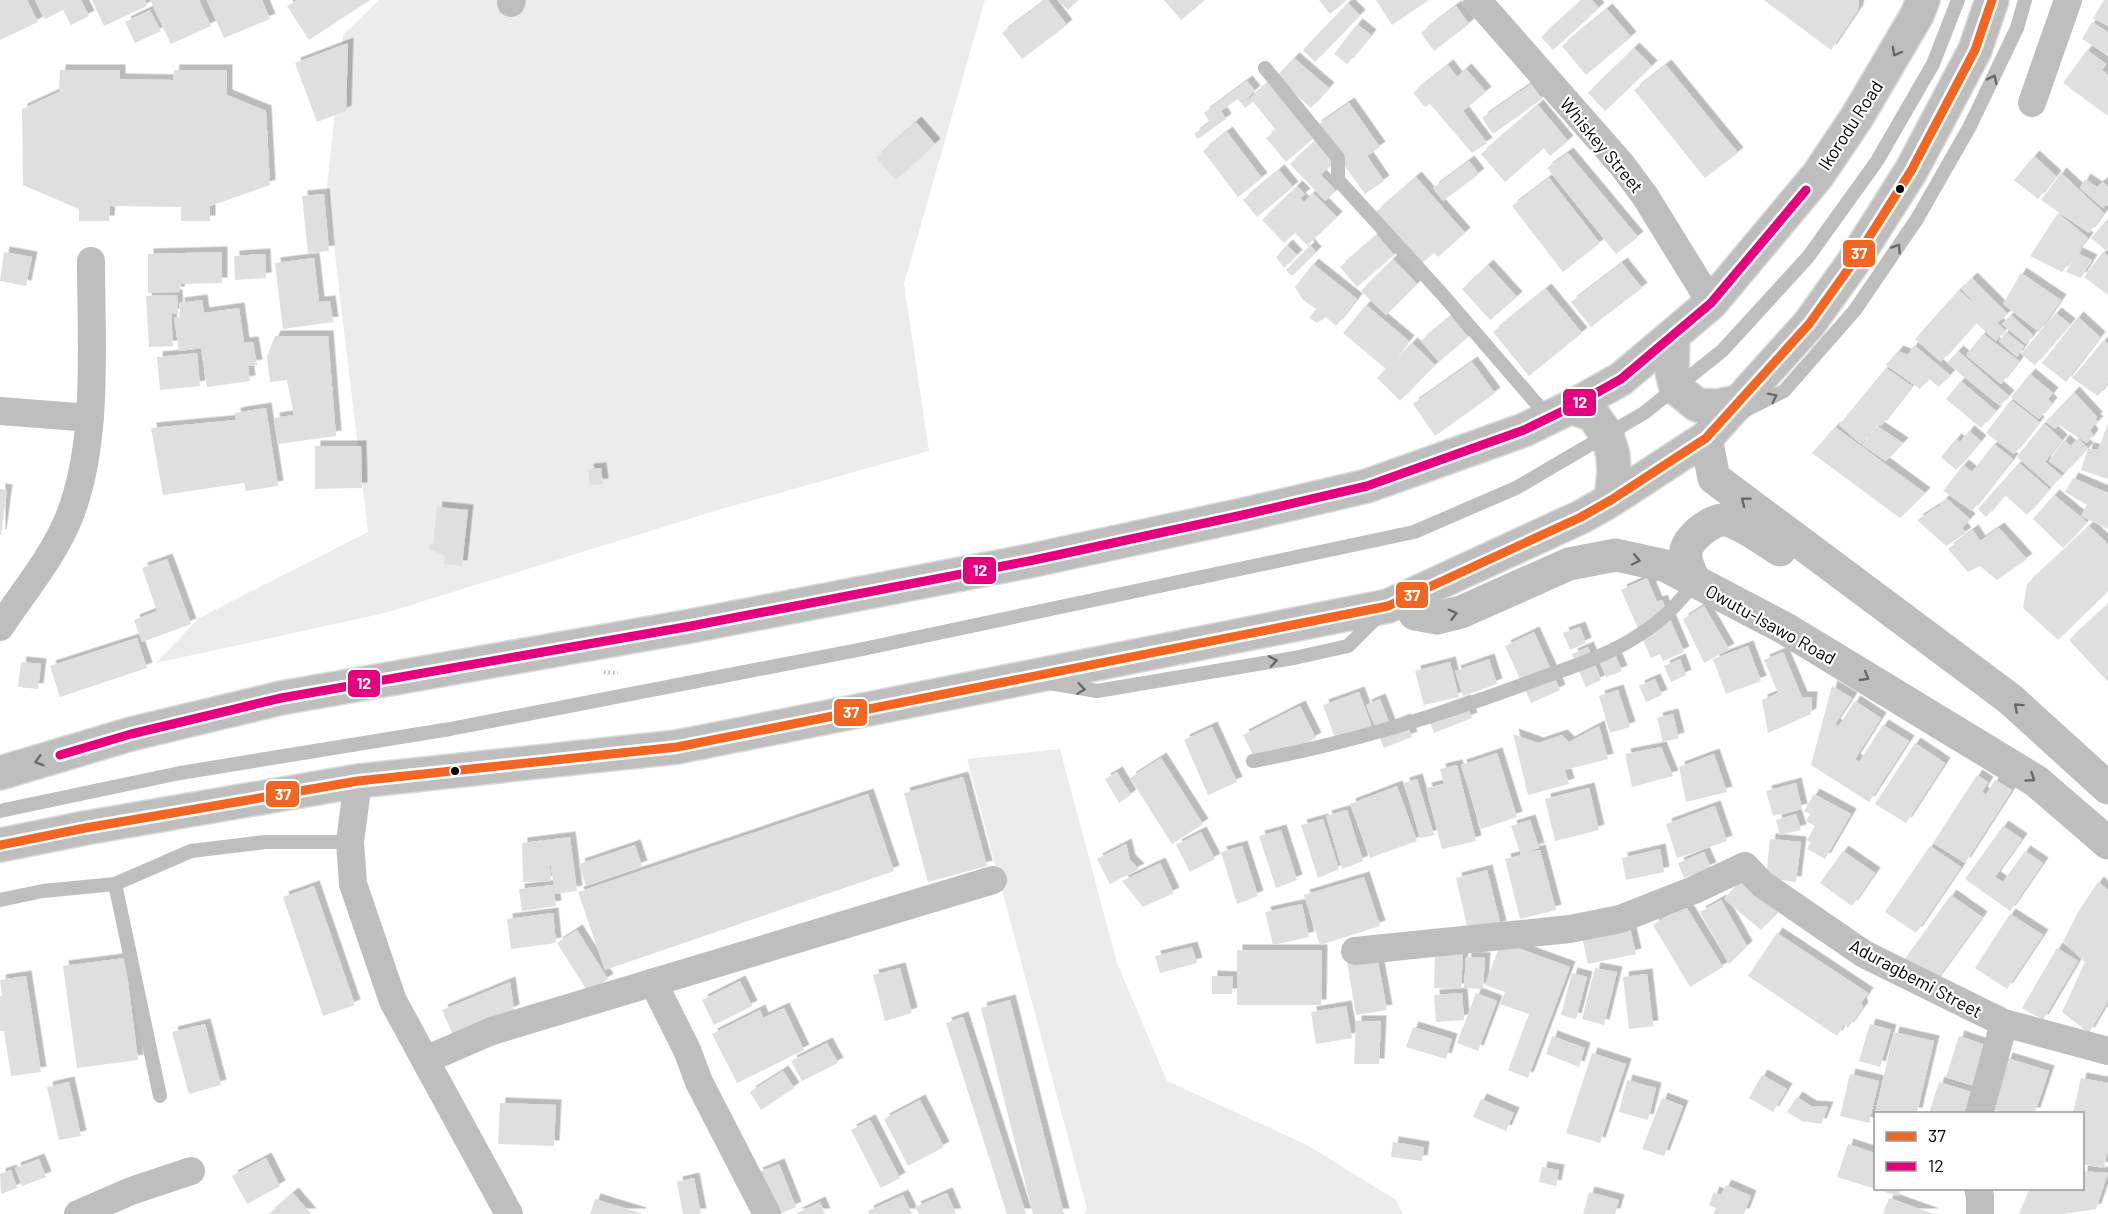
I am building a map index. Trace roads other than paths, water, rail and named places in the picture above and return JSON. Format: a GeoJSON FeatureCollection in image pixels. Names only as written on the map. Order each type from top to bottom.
{"type":"FeatureCollection","features":[{"type":"Feature","properties":{"kind":"main road","name":"Ikorodu Road"},"geometry":{"type":"LineString","coordinates":[[0,773],[131,734],[281,698],[691,626],[1034,560],[1247,514],[1367,486],[1524,430],[1621,379],[1711,303],[1818,175],[1857,117],[1901,44],[1923,0]]}},
{"type":"Feature","properties":{"kind":"main road"},"geometry":{"type":"LineString","coordinates":[[0,845],[84,828],[358,782],[677,747],[1396,602],[1581,517],[1611,500],[1722,420],[1809,324],[1852,264],[1905,180],[1947,106],[1975,50],[1992,0]]}},
{"type":"Feature","properties":{"kind":"main road"},"geometry":{"type":"LineString","coordinates":[[1673,336],[1672,372],[1676,388],[1697,405],[1717,406],[1722,420],[1714,478],[2010,699],[2108,788]]}},
{"type":"Feature","properties":{"kind":"main road"},"geometry":{"type":"LineString","coordinates":[[1560,413],[1593,415],[1607,435],[1613,455],[1611,500]]}},
{"type":"Feature","properties":{"kind":"main road"},"geometry":{"type":"LineString","coordinates":[[1695,582],[1687,562],[1686,550],[1696,535],[1707,526],[1718,520],[1729,520],[1916,629]]}},
{"type":"Feature","properties":{"kind":"main road","name":"Owutu-Isawo Road"},"geometry":{"type":"LineString","coordinates":[[1396,602],[1415,614],[1437,618],[1461,612],[1569,564],[1616,555],[1666,566],[1786,629],[2036,781],[2108,843]]}},
{"type":"Feature","properties":{"kind":"street","name":"Whiskey Street"},"geometry":{"type":"LineString","coordinates":[[1477,0],[1622,165],[1645,196],[1711,303]]}},
{"type":"Feature","properties":{"kind":"street"},"geometry":{"type":"LineString","coordinates":[[2032,103],[2068,0]]}},
{"type":"Feature","properties":{"kind":"street"},"geometry":{"type":"LineString","coordinates":[[0,627],[51,552],[69,517],[81,482],[90,418],[91,261]]}},
{"type":"Feature","properties":{"kind":"street"},"geometry":{"type":"LineString","coordinates":[[0,411],[90,418]]}},
{"type":"Feature","properties":{"kind":"street"},"geometry":{"type":"LineString","coordinates":[[358,782],[350,842],[353,884],[393,1001],[504,1212]]}},
{"type":"Feature","properties":{"kind":"street","name":"Aduragbemi Street"},"geometry":{"type":"LineString","coordinates":[[1355,951],[1569,929],[1620,919],[1694,890],[1744,866],[1762,884],[1864,954],[2004,1023],[2108,1052]]}},
{"type":"Feature","properties":{"kind":"street"},"geometry":{"type":"LineString","coordinates":[[425,1060],[492,1031],[993,880]]}},
{"type":"Feature","properties":{"kind":"street"},"geometry":{"type":"LineString","coordinates":[[653,982],[687,1050],[699,1082],[767,1214]]}},
{"type":"Feature","properties":{"kind":"street"},"geometry":{"type":"LineString","coordinates":[[1979,1112],[2004,1023]]}},
{"type":"Feature","properties":{"kind":"street"},"geometry":{"type":"LineString","coordinates":[[78,1214],[131,1191],[191,1172]]}},
{"type":"Feature","properties":{"kind":"street"},"geometry":{"type":"LineString","coordinates":[[1978,1190],[1980,1214]]}},
{"type":"Feature","properties":{"kind":"lane"},"geometry":{"type":"LineString","coordinates":[[0,811],[180,773],[450,729],[858,650],[1414,532],[1516,488],[1607,435],[1644,413],[1722,351],[1808,257],[1877,160],[1933,64],[1958,0]]}},
{"type":"Feature","properties":{"kind":"lane"},"geometry":{"type":"LineString","coordinates":[[1722,420],[1784,391],[1855,310],[1917,219],[1970,126],[2017,28],[2025,0]]}},
{"type":"Feature","properties":{"kind":"lane"},"geometry":{"type":"LineString","coordinates":[[1265,68],[1338,158],[1338,180],[1442,294],[1560,413]]}},
{"type":"Feature","properties":{"kind":"lane"},"geometry":{"type":"LineString","coordinates":[[1252,761],[1312,750],[1398,726],[1486,699],[1586,661],[1638,636],[1675,608],[1695,582]]}},
{"type":"Feature","properties":{"kind":"lane"},"geometry":{"type":"LineString","coordinates":[[0,900],[44,891],[115,884],[191,851],[265,842],[350,842]]}},
{"type":"Feature","properties":{"kind":"lane"},"geometry":{"type":"LineString","coordinates":[[115,884],[160,1096]]}}]}
